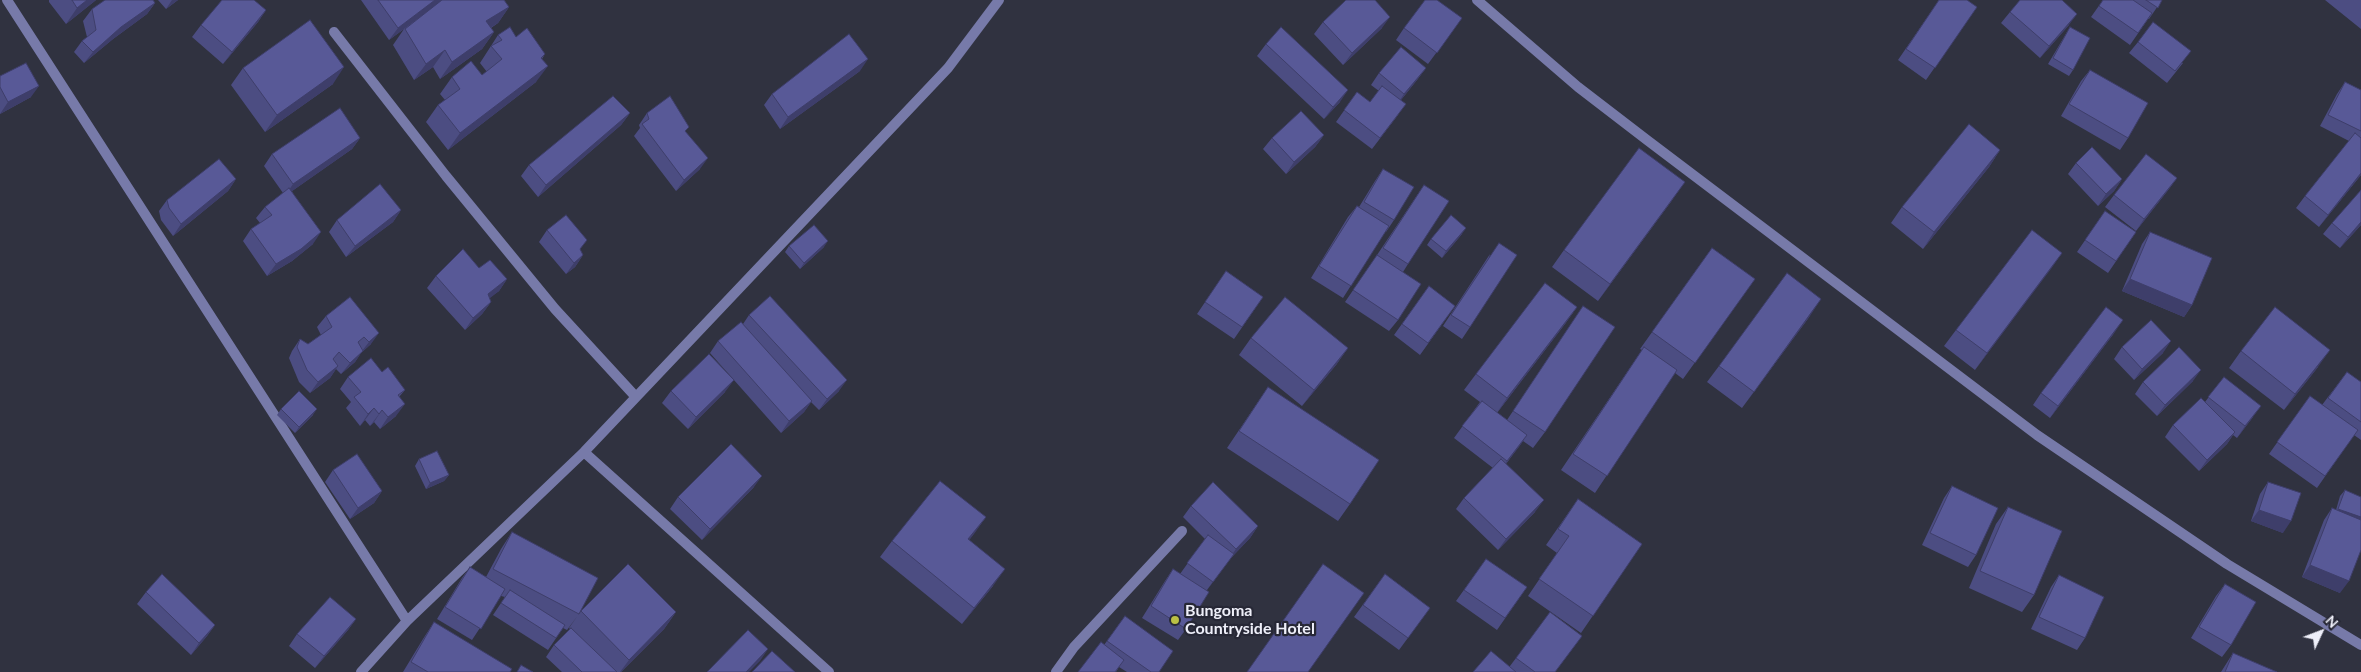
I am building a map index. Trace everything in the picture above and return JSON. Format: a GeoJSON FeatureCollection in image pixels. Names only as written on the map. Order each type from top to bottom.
{"type":"FeatureCollection","features":[{"type":"Feature","properties":{"kind":"street"},"geometry":{"type":"LineString","coordinates":[[7,0],[407,621]]}},
{"type":"Feature","properties":{"kind":"street"},"geometry":{"type":"LineString","coordinates":[[363,672],[407,621],[584,452],[635,396],[948,68],[999,0]]}},
{"type":"Feature","properties":{"kind":"street"},"geometry":{"type":"LineString","coordinates":[[1477,0],[1578,86],[1647,140],[2037,435],[2227,564],[2361,645]]}},
{"type":"Feature","properties":{"kind":"street"},"geometry":{"type":"LineString","coordinates":[[334,32],[446,176],[554,309],[635,396]]}},
{"type":"Feature","properties":{"kind":"street"},"geometry":{"type":"LineString","coordinates":[[584,452],[829,672]]}},
{"type":"Feature","properties":{"kind":"street"},"geometry":{"type":"LineString","coordinates":[[1056,672],[1074,647],[1182,531]]}},
{"type":"Feature","properties":{"kind":"building"},"geometry":{"type":"Polygon","coordinates":[[[72,0],[87,0],[77,8],[72,0]]]}},
{"type":"Feature","properties":{"kind":"building"},"geometry":{"type":"Polygon","coordinates":[[[105,0],[153,0],[155,3],[121,27],[93,52],[82,41],[96,30],[92,9],[105,0]]]}},
{"type":"Feature","properties":{"kind":"building"},"geometry":{"type":"Polygon","coordinates":[[[222,0],[254,0],[266,10],[232,52],[201,25],[222,0]]]}},
{"type":"Feature","properties":{"kind":"building"},"geometry":{"type":"Polygon","coordinates":[[[378,0],[435,0],[398,28],[378,0]]]}},
{"type":"Feature","properties":{"kind":"building"},"geometry":{"type":"Polygon","coordinates":[[[442,0],[504,0],[509,7],[486,21],[494,32],[452,62],[445,50],[426,64],[405,29],[442,0]]]}},
{"type":"Feature","properties":{"kind":"building"},"geometry":{"type":"Polygon","coordinates":[[[1346,0],[1375,0],[1390,17],[1352,53],[1323,22],[1346,0]]]}},
{"type":"Feature","properties":{"kind":"building"},"geometry":{"type":"Polygon","coordinates":[[[1425,0],[1437,0],[1462,18],[1437,53],[1404,28],[1425,0]]]}},
{"type":"Feature","properties":{"kind":"building"},"geometry":{"type":"Polygon","coordinates":[[[1939,0],[1967,0],[1977,7],[1935,68],[1906,49],[1939,0]]]}},
{"type":"Feature","properties":{"kind":"building"},"geometry":{"type":"Polygon","coordinates":[[[2020,0],[2062,0],[2077,14],[2049,46],[2010,12],[2020,0]]]}},
{"type":"Feature","properties":{"kind":"building"},"geometry":{"type":"Polygon","coordinates":[[[2103,0],[2133,0],[2152,13],[2138,33],[2099,6],[2103,0]]]}},
{"type":"Feature","properties":{"kind":"building"},"geometry":{"type":"Polygon","coordinates":[[[2146,0],[2162,0],[2158,8],[2146,0]]]}},
{"type":"Feature","properties":{"kind":"building"},"geometry":{"type":"Polygon","coordinates":[[[310,20],[344,67],[277,115],[243,68],[310,20]]]}},
{"type":"Feature","properties":{"kind":"building"},"geometry":{"type":"Polygon","coordinates":[[[2153,22],[2191,51],[2175,71],[2138,42],[2153,22]]]}},
{"type":"Feature","properties":{"kind":"building"},"geometry":{"type":"Polygon","coordinates":[[[510,27],[516,37],[527,28],[545,54],[541,58],[548,66],[460,133],[438,105],[460,89],[452,77],[471,61],[482,75],[502,59],[491,46],[502,40],[498,35],[510,27]]]}},
{"type":"Feature","properties":{"kind":"building"},"geometry":{"type":"Polygon","coordinates":[[[1281,27],[1348,90],[1333,107],[1266,44],[1281,27]]]}},
{"type":"Feature","properties":{"kind":"building"},"geometry":{"type":"Polygon","coordinates":[[[2070,27],[2090,38],[2073,70],[2053,58],[2070,27]]]}},
{"type":"Feature","properties":{"kind":"building"},"geometry":{"type":"Polygon","coordinates":[[[849,34],[868,59],[788,117],[772,94],[849,34]]]}},
{"type":"Feature","properties":{"kind":"building"},"geometry":{"type":"Polygon","coordinates":[[[1401,47],[1426,68],[1404,94],[1379,73],[1401,47]]]}},
{"type":"Feature","properties":{"kind":"building"},"geometry":{"type":"Polygon","coordinates":[[[26,63],[39,86],[8,102],[0,87],[0,76],[26,63]]]}},
{"type":"Feature","properties":{"kind":"building"},"geometry":{"type":"Polygon","coordinates":[[[2090,70],[2148,103],[2128,138],[2069,104],[2090,70]]]}},
{"type":"Feature","properties":{"kind":"building"},"geometry":{"type":"Polygon","coordinates":[[[2345,82],[2361,90],[2361,131],[2328,115],[2345,82]]]}},
{"type":"Feature","properties":{"kind":"building"},"geometry":{"type":"Polygon","coordinates":[[[1382,86],[1406,104],[1380,138],[1344,110],[1357,92],[1370,102],[1382,86]]]}},
{"type":"Feature","properties":{"kind":"building"},"geometry":{"type":"Polygon","coordinates":[[[613,96],[630,113],[546,185],[529,165],[613,96]]]}},
{"type":"Feature","properties":{"kind":"building"},"geometry":{"type":"Polygon","coordinates":[[[670,96],[689,127],[685,131],[708,158],[684,180],[642,124],[649,119],[647,113],[670,96]]]}},
{"type":"Feature","properties":{"kind":"building"},"geometry":{"type":"Polygon","coordinates":[[[340,108],[360,138],[293,184],[272,154],[340,108]]]}},
{"type":"Feature","properties":{"kind":"building"},"geometry":{"type":"Polygon","coordinates":[[[1301,111],[1324,135],[1294,162],[1272,138],[1301,111]]]}},
{"type":"Feature","properties":{"kind":"building"},"geometry":{"type":"Polygon","coordinates":[[[1969,124],[2000,150],[1934,232],[1902,207],[1969,124]]]}},
{"type":"Feature","properties":{"kind":"building"},"geometry":{"type":"Polygon","coordinates":[[[2355,133],[2361,138],[2361,173],[2328,215],[2305,196],[2355,133]]]}},
{"type":"Feature","properties":{"kind":"building"},"geometry":{"type":"Polygon","coordinates":[[[2092,147],[2122,179],[2106,194],[2076,163],[2092,147]]]}},
{"type":"Feature","properties":{"kind":"building"},"geometry":{"type":"Polygon","coordinates":[[[1639,148],[1685,182],[1610,284],[1564,250],[1639,148]]]}},
{"type":"Feature","properties":{"kind":"building"},"geometry":{"type":"Polygon","coordinates":[[[2146,154],[2177,178],[2144,219],[2114,195],[2146,154]]]}},
{"type":"Feature","properties":{"kind":"building"},"geometry":{"type":"Polygon","coordinates":[[[219,159],[236,179],[181,224],[169,208],[167,200],[219,159]]]}},
{"type":"Feature","properties":{"kind":"building"},"geometry":{"type":"Polygon","coordinates":[[[1383,169],[1414,187],[1394,220],[1364,202],[1383,169]]]}},
{"type":"Feature","properties":{"kind":"building"},"geometry":{"type":"Polygon","coordinates":[[[380,184],[401,210],[355,246],[337,220],[380,184]]]}},
{"type":"Feature","properties":{"kind":"building"},"geometry":{"type":"Polygon","coordinates":[[[1424,185],[1449,201],[1408,264],[1383,248],[1424,185]]]}},
{"type":"Feature","properties":{"kind":"building"},"geometry":{"type":"Polygon","coordinates":[[[289,188],[321,232],[301,249],[276,264],[251,229],[272,215],[265,207],[289,188]]]}},
{"type":"Feature","properties":{"kind":"building"},"geometry":{"type":"Polygon","coordinates":[[[2361,190],[2361,222],[2348,237],[2332,223],[2361,190]]]}},
{"type":"Feature","properties":{"kind":"building"},"geometry":{"type":"Polygon","coordinates":[[[1357,206],[1389,226],[1351,286],[1319,266],[1357,206]]]}},
{"type":"Feature","properties":{"kind":"building"},"geometry":{"type":"Polygon","coordinates":[[[2105,211],[2136,232],[2116,261],[2085,240],[2105,211]]]}},
{"type":"Feature","properties":{"kind":"building"},"geometry":{"type":"Polygon","coordinates":[[[566,215],[587,240],[580,249],[583,255],[574,263],[547,230],[566,215]]]}},
{"type":"Feature","properties":{"kind":"building"},"geometry":{"type":"Polygon","coordinates":[[[1451,215],[1466,228],[1446,251],[1431,239],[1451,215]]]}},
{"type":"Feature","properties":{"kind":"building"},"geometry":{"type":"Polygon","coordinates":[[[814,225],[828,241],[804,263],[789,246],[814,225]]]}},
{"type":"Feature","properties":{"kind":"building"},"geometry":{"type":"Polygon","coordinates":[[[2032,230],[2062,253],[1987,353],[1956,330],[2032,230]]]}},
{"type":"Feature","properties":{"kind":"building"},"geometry":{"type":"Polygon","coordinates":[[[2150,232],[2212,258],[2192,305],[2130,279],[2150,232]]]}},
{"type":"Feature","properties":{"kind":"building"},"geometry":{"type":"Polygon","coordinates":[[[1499,243],[1517,255],[1470,327],[1451,315],[1499,243]]]}},
{"type":"Feature","properties":{"kind":"building"},"geometry":{"type":"Polygon","coordinates":[[[1712,248],[1755,279],[1695,363],[1652,332],[1712,248]]]}},
{"type":"Feature","properties":{"kind":"building"},"geometry":{"type":"Polygon","coordinates":[[[463,249],[479,268],[490,260],[507,279],[488,294],[491,302],[473,318],[436,276],[463,249]]]}},
{"type":"Feature","properties":{"kind":"building"},"geometry":{"type":"Polygon","coordinates":[[[1377,255],[1421,284],[1398,320],[1353,290],[1377,255]]]}},
{"type":"Feature","properties":{"kind":"building"},"geometry":{"type":"Polygon","coordinates":[[[1226,271],[1263,297],[1242,327],[1205,302],[1226,271]]]}},
{"type":"Feature","properties":{"kind":"building"},"geometry":{"type":"Polygon","coordinates":[[[1787,273],[1821,299],[1754,392],[1719,366],[1787,273]]]}},
{"type":"Feature","properties":{"kind":"building"},"geometry":{"type":"Polygon","coordinates":[[[1545,283],[1577,307],[1507,398],[1476,374],[1545,283]]]}},
{"type":"Feature","properties":{"kind":"building"},"geometry":{"type":"Polygon","coordinates":[[[1429,286],[1455,306],[1428,343],[1402,324],[1429,286]]]}},
{"type":"Feature","properties":{"kind":"building"},"geometry":{"type":"Polygon","coordinates":[[[770,296],[847,380],[827,399],[749,315],[770,296]]]}},
{"type":"Feature","properties":{"kind":"building"},"geometry":{"type":"Polygon","coordinates":[[[350,297],[379,333],[369,342],[364,337],[358,342],[363,351],[350,363],[339,352],[333,359],[338,366],[318,382],[307,370],[297,347],[300,339],[308,344],[332,327],[326,316],[350,297]]]}},
{"type":"Feature","properties":{"kind":"building"},"geometry":{"type":"Polygon","coordinates":[[[1285,297],[1348,348],[1314,390],[1251,338],[1285,297]]]}},
{"type":"Feature","properties":{"kind":"building"},"geometry":{"type":"Polygon","coordinates":[[[1583,306],[1615,327],[1545,432],[1513,411],[1583,306]]]}},
{"type":"Feature","properties":{"kind":"building"},"geometry":{"type":"Polygon","coordinates":[[[2106,307],[2123,320],[2058,406],[2041,393],[2106,307]]]}},
{"type":"Feature","properties":{"kind":"building"},"geometry":{"type":"Polygon","coordinates":[[[2275,307],[2330,350],[2295,394],[2241,351],[2275,307]]]}},
{"type":"Feature","properties":{"kind":"building"},"geometry":{"type":"Polygon","coordinates":[[[2151,320],[2171,341],[2142,369],[2122,347],[2151,320]]]}},
{"type":"Feature","properties":{"kind":"building"},"geometry":{"type":"Polygon","coordinates":[[[741,322],[812,401],[789,421],[718,341],[741,322]]]}},
{"type":"Feature","properties":{"kind":"building"},"geometry":{"type":"Polygon","coordinates":[[[1644,347],[1677,370],[1607,476],[1573,454],[1644,347]]]}},
{"type":"Feature","properties":{"kind":"building"},"geometry":{"type":"Polygon","coordinates":[[[2179,347],[2201,370],[2165,405],[2143,382],[2179,347]]]}},
{"type":"Feature","properties":{"kind":"building"},"geometry":{"type":"Polygon","coordinates":[[[709,354],[734,380],[696,417],[671,391],[709,354]]]}},
{"type":"Feature","properties":{"kind":"building"},"geometry":{"type":"Polygon","coordinates":[[[371,358],[382,372],[388,367],[405,390],[398,395],[405,404],[388,417],[382,410],[379,414],[374,408],[368,414],[354,397],[361,392],[348,377],[371,358]]]}},
{"type":"Feature","properties":{"kind":"building"},"geometry":{"type":"Polygon","coordinates":[[[2347,372],[2361,382],[2361,422],[2328,398],[2347,372]]]}},
{"type":"Feature","properties":{"kind":"building"},"geometry":{"type":"Polygon","coordinates":[[[2224,377],[2261,406],[2245,426],[2208,397],[2224,377]]]}},
{"type":"Feature","properties":{"kind":"building"},"geometry":{"type":"Polygon","coordinates":[[[1268,387],[1379,460],[1350,504],[1239,431],[1268,387]]]}},
{"type":"Feature","properties":{"kind":"building"},"geometry":{"type":"Polygon","coordinates":[[[299,391],[317,409],[299,427],[281,409],[299,391]]]}},
{"type":"Feature","properties":{"kind":"building"},"geometry":{"type":"Polygon","coordinates":[[[2310,396],[2358,430],[2325,476],[2277,442],[2310,396]]]}},
{"type":"Feature","properties":{"kind":"building"},"geometry":{"type":"Polygon","coordinates":[[[2201,398],[2235,432],[2207,460],[2173,425],[2201,398]]]}},
{"type":"Feature","properties":{"kind":"building"},"geometry":{"type":"Polygon","coordinates":[[[1482,401],[1527,435],[1507,461],[1462,426],[1482,401]]]}},
{"type":"Feature","properties":{"kind":"building"},"geometry":{"type":"Polygon","coordinates":[[[731,444],[762,476],[710,529],[678,497],[731,444]]]}},
{"type":"Feature","properties":{"kind":"building"},"geometry":{"type":"Polygon","coordinates":[[[437,451],[449,475],[430,483],[419,459],[437,451]]]}},
{"type":"Feature","properties":{"kind":"building"},"geometry":{"type":"Polygon","coordinates":[[[357,454],[382,491],[358,508],[333,470],[357,454]]]}},
{"type":"Feature","properties":{"kind":"building"},"geometry":{"type":"Polygon","coordinates":[[[1501,459],[1544,500],[1506,539],[1464,498],[1501,459]]]}},
{"type":"Feature","properties":{"kind":"building"},"geometry":{"type":"Polygon","coordinates":[[[940,481],[986,517],[968,539],[1005,569],[974,608],[892,541],[940,481]]]}},
{"type":"Feature","properties":{"kind":"building"},"geometry":{"type":"Polygon","coordinates":[[[1213,482],[1258,526],[1236,549],[1191,506],[1213,482]]]}},
{"type":"Feature","properties":{"kind":"building"},"geometry":{"type":"Polygon","coordinates":[[[2268,482],[2301,493],[2291,521],[2259,510],[2268,482]]]}},
{"type":"Feature","properties":{"kind":"building"},"geometry":{"type":"Polygon","coordinates":[[[1952,486],[1998,508],[1976,555],[1930,533],[1952,486]]]}},
{"type":"Feature","properties":{"kind":"building"},"geometry":{"type":"Polygon","coordinates":[[[2345,490],[2361,497],[2361,517],[2338,509],[2345,490]]]}},
{"type":"Feature","properties":{"kind":"building"},"geometry":{"type":"Polygon","coordinates":[[[1578,499],[1642,544],[1593,616],[1539,579],[1569,536],[1558,529],[1578,499]]]}},
{"type":"Feature","properties":{"kind":"building"},"geometry":{"type":"Polygon","coordinates":[[[2008,507],[2062,531],[2034,595],[1980,571],[2008,507]]]}},
{"type":"Feature","properties":{"kind":"building"},"geometry":{"type":"Polygon","coordinates":[[[2332,508],[2361,520],[2361,550],[2349,581],[2310,565],[2332,508]]]}},
{"type":"Feature","properties":{"kind":"building"},"geometry":{"type":"Polygon","coordinates":[[[512,532],[598,578],[579,614],[493,569],[512,532]]]}},
{"type":"Feature","properties":{"kind":"building"},"geometry":{"type":"Polygon","coordinates":[[[1208,535],[1234,554],[1213,582],[1187,563],[1208,535]]]}},
{"type":"Feature","properties":{"kind":"building"},"geometry":{"type":"Polygon","coordinates":[[[1486,559],[1527,587],[1505,618],[1464,590],[1486,559]]]}},
{"type":"Feature","properties":{"kind":"building"},"geometry":{"type":"Polygon","coordinates":[[[628,564],[676,612],[629,660],[581,611],[628,564]]]}},
{"type":"Feature","properties":{"kind":"building"},"geometry":{"type":"Polygon","coordinates":[[[1323,564],[1364,593],[1308,672],[1247,672],[1323,564]]]}},
{"type":"Feature","properties":{"kind":"building"},"geometry":{"type":"Polygon","coordinates":[[[470,567],[505,589],[481,629],[445,607],[470,567]]]}},
{"type":"Feature","properties":{"kind":"building"},"geometry":{"type":"Polygon","coordinates":[[[1173,569],[1209,592],[1186,629],[1151,606],[1173,569]]]}},
{"type":"Feature","properties":{"kind":"building"},"geometry":{"type":"Polygon","coordinates":[[[162,574],[215,625],[199,643],[146,592],[162,574]]]}},
{"type":"Feature","properties":{"kind":"building"},"geometry":{"type":"Polygon","coordinates":[[[1385,574],[1430,608],[1408,638],[1363,605],[1385,574]]]}},
{"type":"Feature","properties":{"kind":"building"},"geometry":{"type":"Polygon","coordinates":[[[2059,575],[2104,597],[2085,638],[2039,617],[2059,575]]]}},
{"type":"Feature","properties":{"kind":"building"},"geometry":{"type":"Polygon","coordinates":[[[2225,584],[2256,602],[2231,645],[2199,627],[2225,584]]]}},
{"type":"Feature","properties":{"kind":"building"},"geometry":{"type":"Polygon","coordinates":[[[510,590],[565,625],[556,638],[501,603],[510,590]]]}},
{"type":"Feature","properties":{"kind":"building"},"geometry":{"type":"Polygon","coordinates":[[[330,597],[356,619],[324,656],[297,634],[330,597]]]}},
{"type":"Feature","properties":{"kind":"building"},"geometry":{"type":"Polygon","coordinates":[[[1550,612],[1582,636],[1555,672],[1535,672],[1516,658],[1550,612]]]}},
{"type":"Feature","properties":{"kind":"building"},"geometry":{"type":"Polygon","coordinates":[[[1125,616],[1173,651],[1159,672],[1151,672],[1107,641],[1125,616]]]}},
{"type":"Feature","properties":{"kind":"building"},"geometry":{"type":"Polygon","coordinates":[[[434,622],[512,669],[510,672],[428,672],[411,662],[434,622]]]}},
{"type":"Feature","properties":{"kind":"building"},"geometry":{"type":"Polygon","coordinates":[[[571,628],[617,672],[582,672],[554,645],[571,628]]]}},
{"type":"Feature","properties":{"kind":"building"},"geometry":{"type":"Polygon","coordinates":[[[748,630],[768,649],[746,672],[707,672],[748,630]]]}},
{"type":"Feature","properties":{"kind":"building"},"geometry":{"type":"Polygon","coordinates":[[[1101,642],[1124,660],[1115,672],[1078,672],[1101,642]]]}},
{"type":"Feature","properties":{"kind":"building"},"geometry":{"type":"Polygon","coordinates":[[[772,651],[795,672],[752,672],[772,651]]]}},
{"type":"Feature","properties":{"kind":"building"},"geometry":{"type":"Polygon","coordinates":[[[1491,651],[1516,672],[1473,672],[1491,651]]]}},
{"type":"Feature","properties":{"kind":"building"},"geometry":{"type":"Polygon","coordinates":[[[2233,653],[2277,672],[2225,672],[2233,653]]]}},
{"type":"Feature","properties":{"kind":"building"},"geometry":{"type":"Polygon","coordinates":[[[521,665],[533,672],[517,672],[521,665]]]}},
{"type":"Feature","properties":{"kind":"place","name":"Bungoma Countryside Hotel"},"geometry":{"type":"Point","coordinates":[1175,620]}}]}
